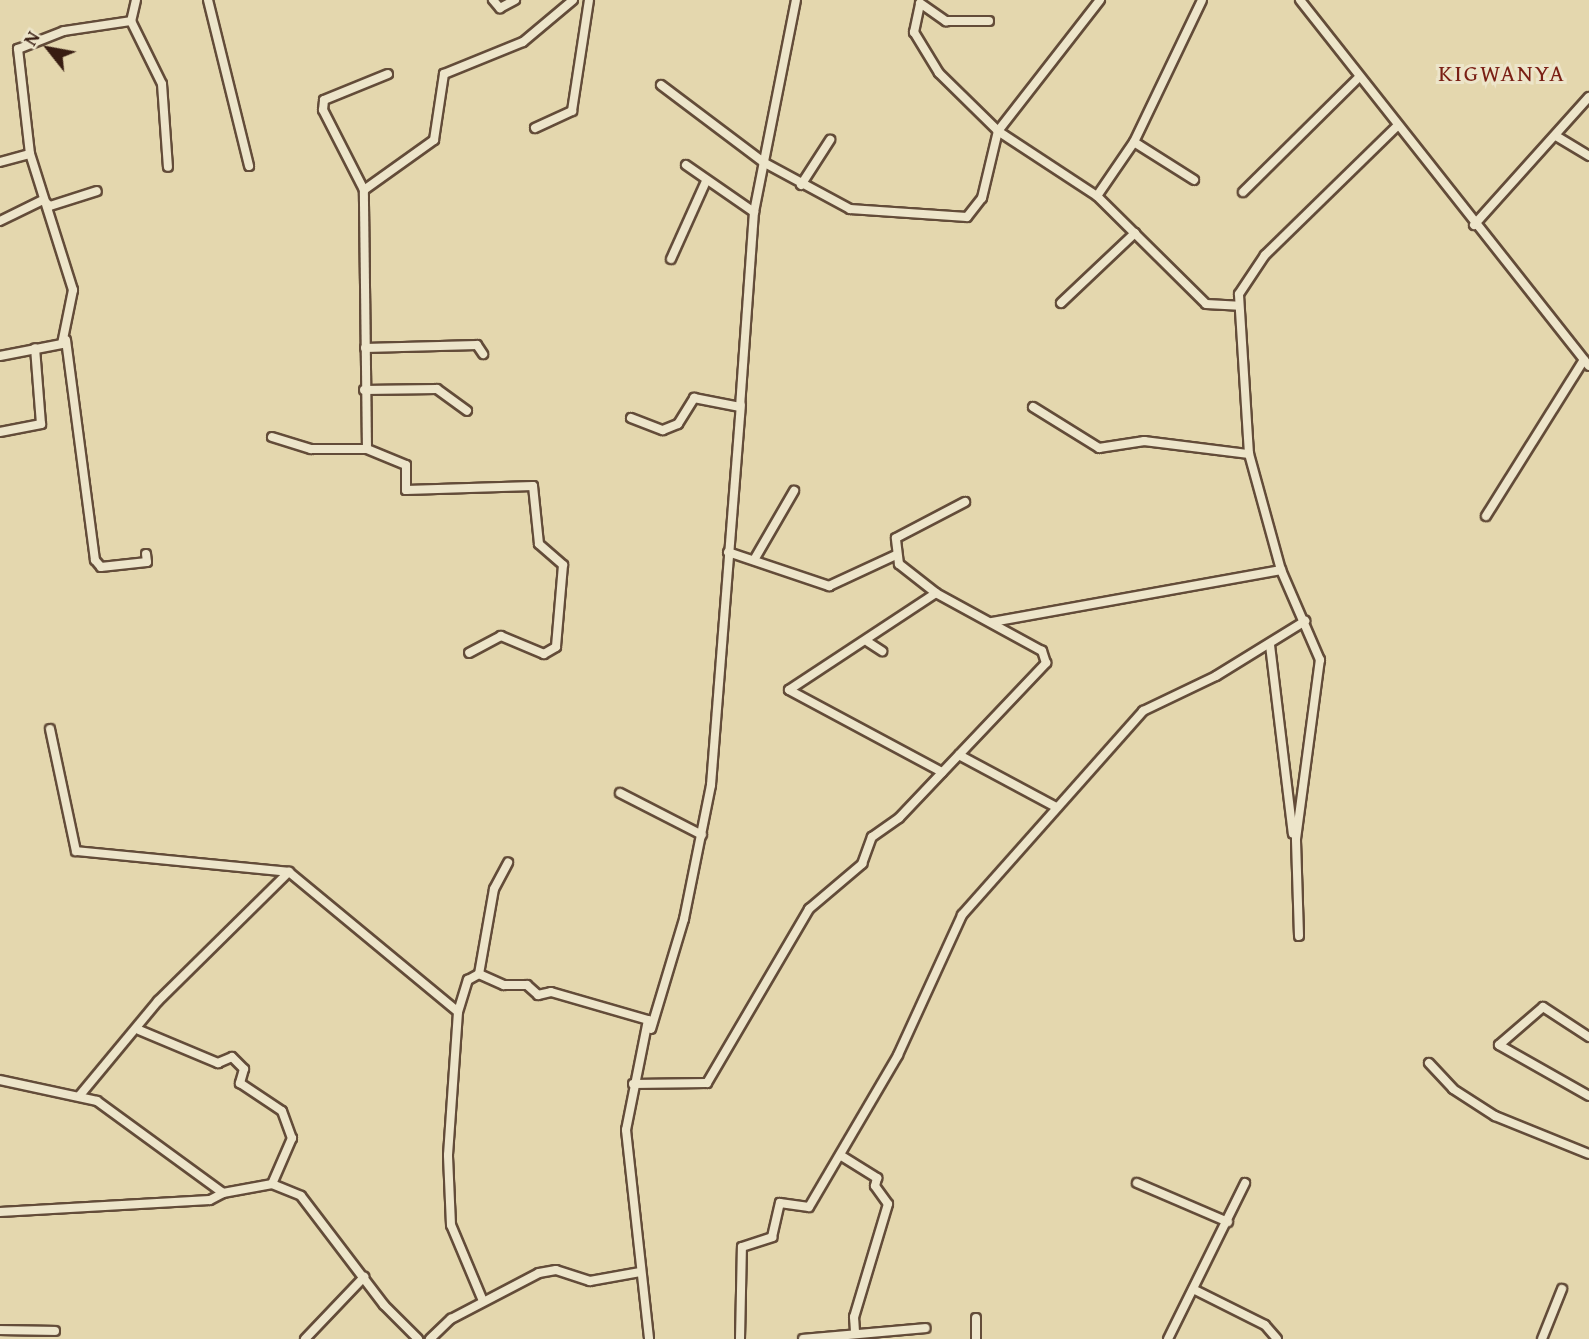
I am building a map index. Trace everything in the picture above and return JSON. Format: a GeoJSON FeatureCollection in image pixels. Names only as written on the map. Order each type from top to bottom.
{"type":"FeatureCollection","features":[{"type":"Feature","properties":{"kind":"street"},"geometry":{"type":"LineString","coordinates":[[136,0],[131,21],[162,84],[167,167]]}},
{"type":"Feature","properties":{"kind":"street"},"geometry":{"type":"LineString","coordinates":[[208,0],[248,166]]}},
{"type":"Feature","properties":{"kind":"street"},"geometry":{"type":"LineString","coordinates":[[493,0],[500,8],[515,0]]}},
{"type":"Feature","properties":{"kind":"street"},"geometry":{"type":"LineString","coordinates":[[364,190],[434,141],[444,74],[523,43],[573,0]]}},
{"type":"Feature","properties":{"kind":"street"},"geometry":{"type":"LineString","coordinates":[[535,128],[572,111],[589,0]]}},
{"type":"Feature","properties":{"kind":"street"},"geometry":{"type":"LineString","coordinates":[[641,1056],[667,984],[702,835],[720,709],[728,552],[754,212],[796,0]]}},
{"type":"Feature","properties":{"kind":"street"},"geometry":{"type":"LineString","coordinates":[[661,85],[763,162],[801,185],[866,212],[972,216],[998,131],[1100,0]]}},
{"type":"Feature","properties":{"kind":"street"},"geometry":{"type":"LineString","coordinates":[[1097,196],[1134,142],[1202,0]]}},
{"type":"Feature","properties":{"kind":"street"},"geometry":{"type":"LineString","coordinates":[[1300,0],[1396,127],[1586,363],[1486,516]]}},
{"type":"Feature","properties":{"kind":"street"},"geometry":{"type":"LineString","coordinates":[[989,21],[946,21],[920,2],[914,32],[939,73],[998,131],[1097,196],[1206,304],[1239,306]]}},
{"type":"Feature","properties":{"kind":"street"},"geometry":{"type":"LineString","coordinates":[[131,21],[64,31],[20,46],[30,155],[43,200],[73,281],[66,340],[95,560],[101,567],[147,562],[145,554]]}},
{"type":"Feature","properties":{"kind":"street"},"geometry":{"type":"LineString","coordinates":[[367,449],[364,390],[364,190],[323,110],[324,100],[388,74]]}},
{"type":"Feature","properties":{"kind":"street"},"geometry":{"type":"LineString","coordinates":[[1243,192],[1358,78]]}},
{"type":"Feature","properties":{"kind":"street"},"geometry":{"type":"LineString","coordinates":[[1474,225],[1589,97]]}},
{"type":"Feature","properties":{"kind":"street"},"geometry":{"type":"LineString","coordinates":[[1296,854],[1320,680],[1320,660],[1281,570],[1249,454],[1239,306],[1243,283],[1265,255],[1396,127]]}},
{"type":"Feature","properties":{"kind":"street"},"geometry":{"type":"LineString","coordinates":[[1556,136],[1589,156]]}},
{"type":"Feature","properties":{"kind":"street"},"geometry":{"type":"LineString","coordinates":[[801,185],[830,140]]}},
{"type":"Feature","properties":{"kind":"street"},"geometry":{"type":"LineString","coordinates":[[1134,142],[1194,180]]}},
{"type":"Feature","properties":{"kind":"street"},"geometry":{"type":"LineString","coordinates":[[0,162],[30,155]]}},
{"type":"Feature","properties":{"kind":"street"},"geometry":{"type":"LineString","coordinates":[[686,165],[754,212]]}},
{"type":"Feature","properties":{"kind":"street"},"geometry":{"type":"LineString","coordinates":[[671,259],[706,181]]}},
{"type":"Feature","properties":{"kind":"street"},"geometry":{"type":"LineString","coordinates":[[43,200],[50,206],[97,191]]}},
{"type":"Feature","properties":{"kind":"street"},"geometry":{"type":"LineString","coordinates":[[0,221],[43,200]]}},
{"type":"Feature","properties":{"kind":"street"},"geometry":{"type":"LineString","coordinates":[[1061,303],[1135,233]]}},
{"type":"Feature","properties":{"kind":"street"},"geometry":{"type":"LineString","coordinates":[[0,356],[66,340]]}},
{"type":"Feature","properties":{"kind":"street"},"geometry":{"type":"LineString","coordinates":[[365,348],[477,345],[483,354]]}},
{"type":"Feature","properties":{"kind":"street"},"geometry":{"type":"LineString","coordinates":[[0,432],[41,424],[35,348]]}},
{"type":"Feature","properties":{"kind":"street"},"geometry":{"type":"LineString","coordinates":[[364,390],[436,389],[467,411]]}},
{"type":"Feature","properties":{"kind":"street"},"geometry":{"type":"LineString","coordinates":[[631,418],[663,430],[678,424],[694,398],[741,405]]}},
{"type":"Feature","properties":{"kind":"street"},"geometry":{"type":"LineString","coordinates":[[1033,407],[1099,449],[1144,441],[1249,454]]}},
{"type":"Feature","properties":{"kind":"street"},"geometry":{"type":"LineString","coordinates":[[272,437],[311,449],[367,449],[406,465],[406,490],[533,486],[539,544],[563,565],[556,647],[544,654],[501,636],[469,653]]}},
{"type":"Feature","properties":{"kind":"street"},"geometry":{"type":"LineString","coordinates":[[754,560],[794,491]]}},
{"type":"Feature","properties":{"kind":"street"},"geometry":{"type":"LineString","coordinates":[[633,1084],[707,1083],[809,909],[862,864],[872,836],[942,772],[1046,663],[1042,651],[936,593],[905,571],[896,555],[900,534],[965,502]]}},
{"type":"Feature","properties":{"kind":"street"},"geometry":{"type":"LineString","coordinates":[[728,552],[829,586],[896,555]]}},
{"type":"Feature","properties":{"kind":"street"},"geometry":{"type":"LineString","coordinates":[[992,622],[1281,570]]}},
{"type":"Feature","properties":{"kind":"street"},"geometry":{"type":"LineString","coordinates":[[936,593],[869,642],[789,690],[942,772]]}},
{"type":"Feature","properties":{"kind":"street"},"geometry":{"type":"LineString","coordinates":[[740,1339],[742,1247],[772,1237],[780,1203],[809,1207],[898,1055],[945,941],[1012,858],[1143,711],[1270,645],[1305,621]]}},
{"type":"Feature","properties":{"kind":"street"},"geometry":{"type":"LineString","coordinates":[[869,642],[881,651]]}},
{"type":"Feature","properties":{"kind":"street"},"geometry":{"type":"LineString","coordinates":[[1270,645],[1296,854],[1299,936]]}},
{"type":"Feature","properties":{"kind":"street"},"geometry":{"type":"LineString","coordinates":[[50,729],[76,851],[289,872],[458,1012]]}},
{"type":"Feature","properties":{"kind":"street"},"geometry":{"type":"LineString","coordinates":[[959,755],[1056,807]]}},
{"type":"Feature","properties":{"kind":"street"},"geometry":{"type":"LineString","coordinates":[[620,793],[702,835]]}},
{"type":"Feature","properties":{"kind":"street"},"geometry":{"type":"LineString","coordinates":[[479,974],[494,889],[508,863]]}},
{"type":"Feature","properties":{"kind":"street"},"geometry":{"type":"LineString","coordinates":[[80,1095],[139,1030],[158,1001],[289,872]]}},
{"type":"Feature","properties":{"kind":"street"},"geometry":{"type":"LineString","coordinates":[[483,1301],[450,1209],[458,1012],[468,979],[479,974],[504,985],[527,985],[538,995],[551,992],[640,1014],[650,1024],[633,1084],[626,1130],[649,1339]]}},
{"type":"Feature","properties":{"kind":"street"},"geometry":{"type":"LineString","coordinates":[[1589,1037],[1543,1007],[1499,1045],[1589,1096]]}},
{"type":"Feature","properties":{"kind":"street"},"geometry":{"type":"LineString","coordinates":[[139,1030],[218,1063],[232,1057],[244,1069],[240,1083],[282,1111],[292,1138],[272,1184]]}},
{"type":"Feature","properties":{"kind":"street"},"geometry":{"type":"LineString","coordinates":[[1429,1063],[1453,1089],[1495,1116],[1589,1154]]}},
{"type":"Feature","properties":{"kind":"street"},"geometry":{"type":"LineString","coordinates":[[0,1080],[80,1095],[115,1110],[223,1193]]}},
{"type":"Feature","properties":{"kind":"street"},"geometry":{"type":"LineString","coordinates":[[840,1156],[877,1178],[875,1186],[888,1204],[854,1317],[855,1333]]}},
{"type":"Feature","properties":{"kind":"street"},"geometry":{"type":"LineString","coordinates":[[1137,1182],[1228,1222]]}},
{"type":"Feature","properties":{"kind":"street"},"geometry":{"type":"LineString","coordinates":[[1168,1339],[1195,1290],[1245,1183]]}},
{"type":"Feature","properties":{"kind":"street"},"geometry":{"type":"LineString","coordinates":[[0,1212],[209,1200],[223,1193],[272,1184],[301,1196],[364,1277],[418,1339]]}},
{"type":"Feature","properties":{"kind":"street"},"geometry":{"type":"LineString","coordinates":[[430,1339],[483,1301],[540,1273],[556,1270],[590,1282],[640,1272]]}},
{"type":"Feature","properties":{"kind":"street"},"geometry":{"type":"LineString","coordinates":[[305,1339],[364,1277]]}},
{"type":"Feature","properties":{"kind":"street"},"geometry":{"type":"LineString","coordinates":[[1542,1339],[1562,1289]]}},
{"type":"Feature","properties":{"kind":"street"},"geometry":{"type":"LineString","coordinates":[[1195,1290],[1265,1325],[1277,1339]]}},
{"type":"Feature","properties":{"kind":"street"},"geometry":{"type":"LineString","coordinates":[[976,1318],[976,1339]]}},
{"type":"Feature","properties":{"kind":"street"},"geometry":{"type":"LineString","coordinates":[[803,1339],[926,1328]]}},
{"type":"Feature","properties":{"kind":"street"},"geometry":{"type":"LineString","coordinates":[[0,1330],[55,1331]]}},
{"type":"Feature","properties":{"kind":"district","name":"KIGWANYA"},"geometry":{"type":"Point","coordinates":[1502,73]}}]}
